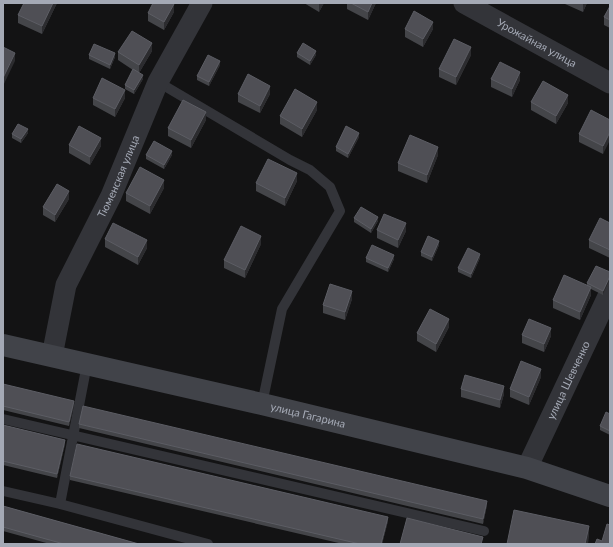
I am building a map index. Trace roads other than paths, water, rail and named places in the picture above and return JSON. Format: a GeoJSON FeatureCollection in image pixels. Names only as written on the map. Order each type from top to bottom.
{"type":"FeatureCollection","features":[{"type":"Feature","properties":{"kind":"main road","name":"улица Гагарина"},"geometry":{"type":"LineString","coordinates":[[3,345],[262,404],[527,468],[610,496]]}},
{"type":"Feature","properties":{"kind":"street","name":"Тюменская улица"},"geometry":{"type":"LineString","coordinates":[[52,356],[66,285],[111,196],[158,82],[202,3]]}},
{"type":"Feature","properties":{"kind":"street","name":"Урожайная улица"},"geometry":{"type":"LineString","coordinates":[[464,3],[610,83]]}},
{"type":"Feature","properties":{"kind":"street","name":"улица Шевченко"},"geometry":{"type":"LineString","coordinates":[[527,468],[610,292]]}},
{"type":"Feature","properties":{"kind":"lane"},"geometry":{"type":"LineString","coordinates":[[158,82],[290,160],[310,170],[330,187],[340,211],[282,309],[262,404]]}},
{"type":"Feature","properties":{"kind":"lane"},"geometry":{"type":"LineString","coordinates":[[60,504],[87,364]]}},
{"type":"Feature","properties":{"kind":"lane"},"geometry":{"type":"LineString","coordinates":[[3,419],[484,531]]}},
{"type":"Feature","properties":{"kind":"lane"},"geometry":{"type":"LineString","coordinates":[[3,491],[60,504],[208,544]]}}]}
